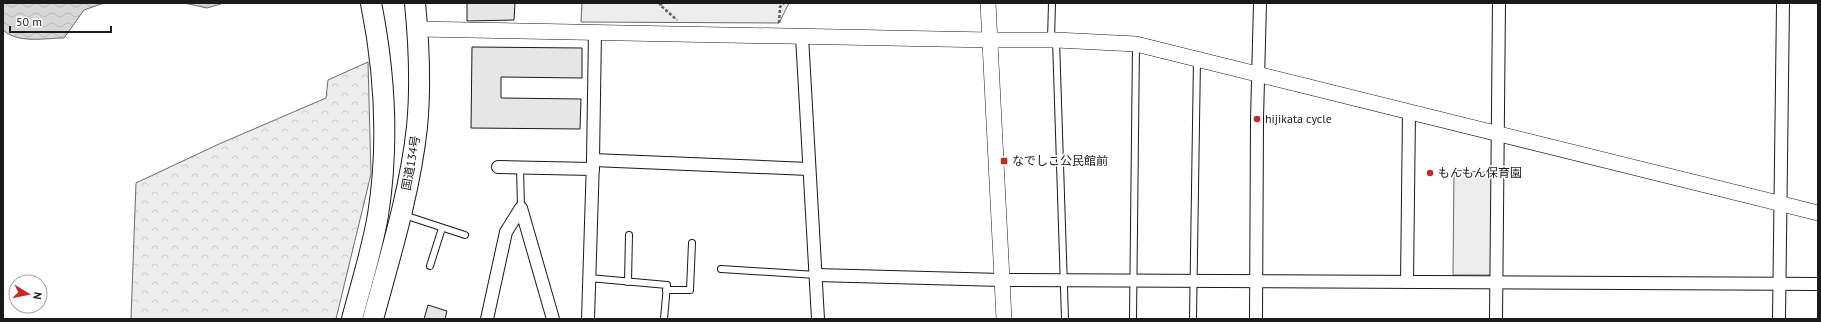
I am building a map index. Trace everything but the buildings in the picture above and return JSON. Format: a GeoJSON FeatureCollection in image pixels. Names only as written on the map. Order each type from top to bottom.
{"type":"FeatureCollection","features":[{"type":"Feature","properties":{"kind":"highway","name":"国道134号"},"geometry":{"type":"LineString","coordinates":[[352,319],[377,217],[383,178],[383,90],[371,3]]}},
{"type":"Feature","properties":{"kind":"highway","name":"国道134号"},"geometry":{"type":"LineString","coordinates":[[373,319],[408,184],[417,127],[419,89],[418,29],[415,3]]}},
{"type":"Feature","properties":{"kind":"street"},"geometry":{"type":"LineString","coordinates":[[988,3],[1004,319]]}},
{"type":"Feature","properties":{"kind":"street"},"geometry":{"type":"LineString","coordinates":[[1256,319],[1260,3]]}},
{"type":"Feature","properties":{"kind":"street"},"geometry":{"type":"LineString","coordinates":[[1496,319],[1499,135],[1498,3]]}},
{"type":"Feature","properties":{"kind":"street"},"geometry":{"type":"LineString","coordinates":[[1779,319],[1783,3]]}},
{"type":"Feature","properties":{"kind":"street"},"geometry":{"type":"LineString","coordinates":[[418,29],[1053,40],[1136,44],[1818,213]]}},
{"type":"Feature","properties":{"kind":"street"},"geometry":{"type":"LineString","coordinates":[[588,319],[593,165],[595,32]]}},
{"type":"Feature","properties":{"kind":"street"},"geometry":{"type":"LineString","coordinates":[[802,36],[818,319]]}},
{"type":"Feature","properties":{"kind":"street"},"geometry":{"type":"LineString","coordinates":[[1407,282],[1410,112]]}},
{"type":"Feature","properties":{"kind":"street"},"geometry":{"type":"LineString","coordinates":[[498,167],[593,165],[809,169]]}},
{"type":"Feature","properties":{"kind":"street"},"geometry":{"type":"LineString","coordinates":[[487,319],[506,232],[521,208]]}},
{"type":"Feature","properties":{"kind":"street"},"geometry":{"type":"LineString","coordinates":[[521,208],[554,319]]}},
{"type":"Feature","properties":{"kind":"street"},"geometry":{"type":"LineString","coordinates":[[816,274],[1002,280],[1818,284]]}},
{"type":"Feature","properties":{"kind":"lane"},"geometry":{"type":"LineString","coordinates":[[1052,3],[1065,319]]}},
{"type":"Feature","properties":{"kind":"lane"},"geometry":{"type":"LineString","coordinates":[[1133,319],[1136,44]]}},
{"type":"Feature","properties":{"kind":"lane"},"geometry":{"type":"LineString","coordinates":[[1193,319],[1197,58]]}},
{"type":"Feature","properties":{"kind":"lane"},"geometry":{"type":"LineString","coordinates":[[520,167],[521,208]]}},
{"type":"Feature","properties":{"kind":"lane"},"geometry":{"type":"LineString","coordinates":[[400,214],[465,235]]}},
{"type":"Feature","properties":{"kind":"lane"},"geometry":{"type":"LineString","coordinates":[[430,266],[442,228]]}},
{"type":"Feature","properties":{"kind":"lane"},"geometry":{"type":"LineString","coordinates":[[628,282],[629,235]]}},
{"type":"Feature","properties":{"kind":"lane"},"geometry":{"type":"LineString","coordinates":[[666,290],[690,290],[692,243]]}},
{"type":"Feature","properties":{"kind":"lane"},"geometry":{"type":"LineString","coordinates":[[721,269],[816,274]]}},
{"type":"Feature","properties":{"kind":"lane"},"geometry":{"type":"LineString","coordinates":[[589,278],[667,285],[664,319]]}},
{"type":"Feature","properties":{"kind":"path"},"geometry":{"type":"LineString","coordinates":[[662,3],[660,5],[676,18],[679,26]]}},
{"type":"Feature","properties":{"kind":"path"},"geometry":{"type":"LineString","coordinates":[[779,23],[780,7],[784,3]]}},
{"type":"Feature","properties":{"kind":"shaded area"},"geometry":{"type":"Polygon","coordinates":[[[582,3],[789,3],[779,23],[581,22],[582,3]]]}},
{"type":"Feature","properties":{"kind":"shaded area"},"geometry":{"type":"Polygon","coordinates":[[[1454,170],[1494,173],[1492,275],[1453,275],[1454,170]]]}},
{"type":"Feature","properties":{"kind":"green space"},"geometry":{"type":"Polygon","coordinates":[[[368,62],[371,174],[336,319],[131,319],[136,183],[219,144],[326,98],[328,80],[368,62]]]}},
{"type":"Feature","properties":{"kind":"water"},"geometry":{"type":"Polygon","coordinates":[[[3,3],[104,3],[84,10],[64,38],[24,39],[9,34],[3,30],[3,3]]]}},
{"type":"Feature","properties":{"kind":"water"},"geometry":{"type":"Polygon","coordinates":[[[184,3],[224,3],[207,8],[184,3]]]}},
{"type":"Feature","properties":{"kind":"place","name":"hijikata cycle"},"geometry":{"type":"Point","coordinates":[1257,119]}},
{"type":"Feature","properties":{"kind":"place","name":"なでしこ公民館前"},"geometry":{"type":"Point","coordinates":[1004,161]}},
{"type":"Feature","properties":{"kind":"place","name":"もんもん保育園"},"geometry":{"type":"Point","coordinates":[1430,173]}}]}
